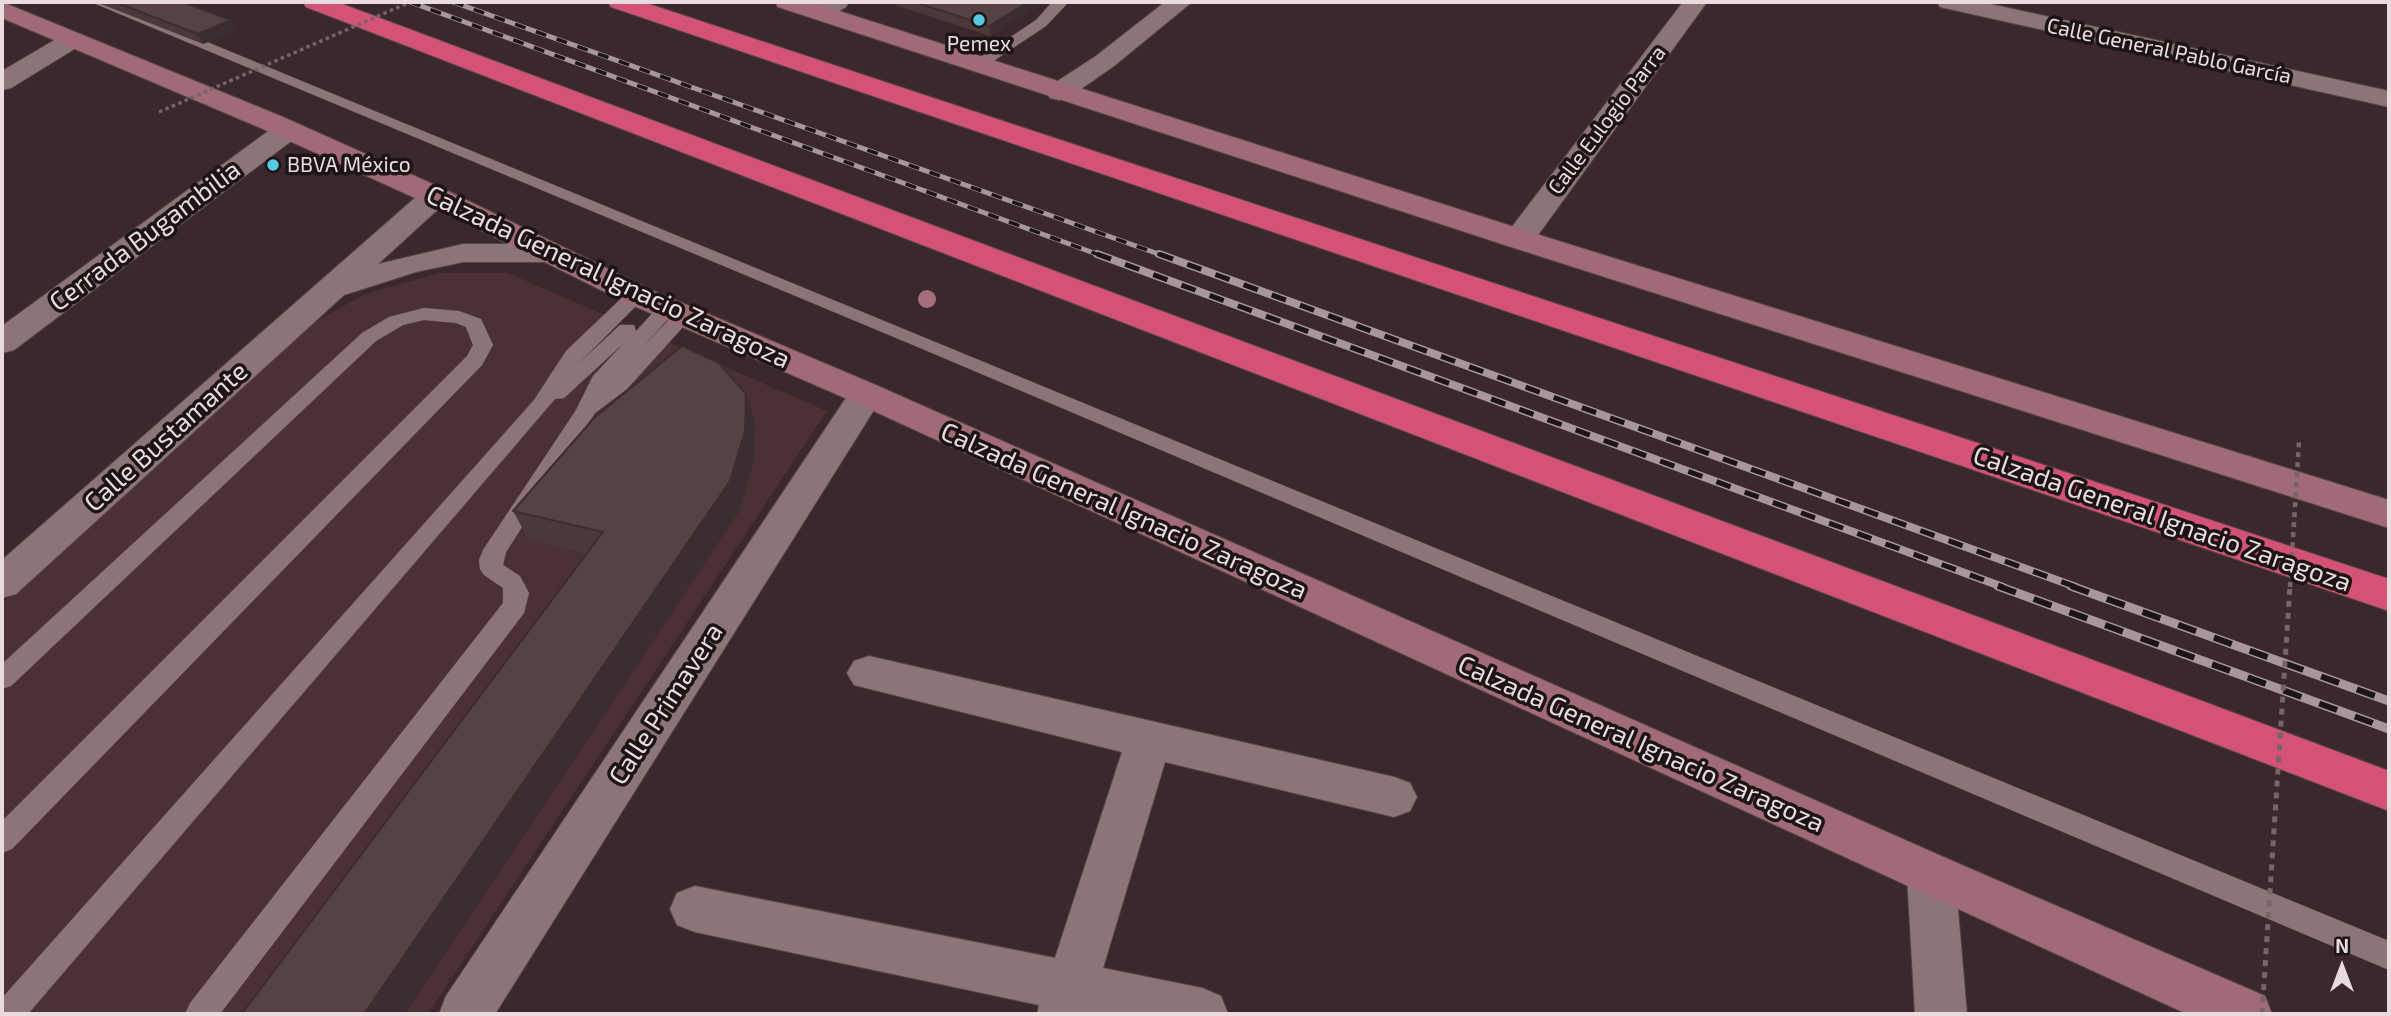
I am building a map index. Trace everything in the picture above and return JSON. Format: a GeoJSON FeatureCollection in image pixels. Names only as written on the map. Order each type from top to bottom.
{"type":"FeatureCollection","features":[{"type":"Feature","properties":{"kind":"highway"},"geometry":{"type":"LineString","coordinates":[[315,2],[2389,791]]}},
{"type":"Feature","properties":{"kind":"highway","name":"Calzada General Ignacio Zaragoza"},"geometry":{"type":"LineString","coordinates":[[620,2],[2389,595]]}},
{"type":"Feature","properties":{"kind":"main road"},"geometry":{"type":"LineString","coordinates":[[787,2],[828,7],[978,65],[1059,92],[2389,514]]}},
{"type":"Feature","properties":{"kind":"main road","name":"Calzada General Ignacio Zaragoza"},"geometry":{"type":"LineString","coordinates":[[2,9],[288,130],[660,305],[866,394],[1931,875],[2246,1014]]}},
{"type":"Feature","properties":{"kind":"street"},"geometry":{"type":"LineString","coordinates":[[1059,92],[1105,61],[1180,2]]}},
{"type":"Feature","properties":{"kind":"street","name":"Calle Eulogio Parra"},"geometry":{"type":"LineString","coordinates":[[1519,239],[1695,2]]}},
{"type":"Feature","properties":{"kind":"street","name":"Calle General Pablo García"},"geometry":{"type":"LineString","coordinates":[[1949,2],[2389,99]]}},
{"type":"Feature","properties":{"kind":"street"},"geometry":{"type":"LineString","coordinates":[[2,82],[72,40]]}},
{"type":"Feature","properties":{"kind":"street","name":"Cerrada Bugambilia"},"geometry":{"type":"LineString","coordinates":[[2,342],[288,130]]}},
{"type":"Feature","properties":{"kind":"street","name":"Calle Bustamante"},"geometry":{"type":"LineString","coordinates":[[2,583],[435,197]]}},
{"type":"Feature","properties":{"kind":"street","name":"Calle Bustamante"},"geometry":{"type":"LineString","coordinates":[[329,290],[409,264],[463,253],[547,253]]}},
{"type":"Feature","properties":{"kind":"street","name":"Calle Primavera"},"geometry":{"type":"LineString","coordinates":[[465,1014],[866,394]]}},
{"type":"Feature","properties":{"kind":"street"},"geometry":{"type":"LineString","coordinates":[[869,673],[1394,797]]}},
{"type":"Feature","properties":{"kind":"street"},"geometry":{"type":"LineString","coordinates":[[1068,1000],[1149,739]]}},
{"type":"Feature","properties":{"kind":"street"},"geometry":{"type":"LineString","coordinates":[[1931,875],[1941,1014]]}},
{"type":"Feature","properties":{"kind":"street"},"geometry":{"type":"LineString","coordinates":[[695,908],[1068,1000],[1202,1014]]}},
{"type":"Feature","properties":{"kind":"lane"},"geometry":{"type":"LineString","coordinates":[[98,2],[933,346],[2389,956]]}},
{"type":"Feature","properties":{"kind":"lane"},"geometry":{"type":"LineString","coordinates":[[978,65],[1041,23],[1059,2]]}},
{"type":"Feature","properties":{"kind":"lane"},"geometry":{"type":"LineString","coordinates":[[8,1014],[541,405],[660,305]]}},
{"type":"Feature","properties":{"kind":"lane"},"geometry":{"type":"LineString","coordinates":[[201,1014],[514,606],[517,593],[512,582],[492,569],[491,560],[586,411],[620,384],[660,305]]}},
{"type":"Feature","properties":{"kind":"lane"},"geometry":{"type":"LineString","coordinates":[[2,679],[369,337],[396,321],[424,314],[459,317],[474,323],[483,345],[475,360],[2,840]]}},
{"type":"Feature","properties":{"kind":"path"},"geometry":{"type":"LineString","coordinates":[[159,112],[410,2]]}},
{"type":"Feature","properties":{"kind":"path"},"geometry":{"type":"LineString","coordinates":[[2262,1014],[2299,442]]}},
{"type":"Feature","properties":{"kind":"shaded area"},"geometry":{"type":"Polygon","coordinates":[[[439,273],[508,273],[827,411],[428,1014],[2,1014],[2,604],[308,326],[365,294],[439,273]]]}},
{"type":"Feature","properties":{"kind":"building"},"geometry":{"type":"Polygon","coordinates":[[[115,2],[182,2],[231,20],[198,34],[115,2]]]}},
{"type":"Feature","properties":{"kind":"building"},"geometry":{"type":"Polygon","coordinates":[[[914,2],[1028,2],[989,26],[914,2]]]}},
{"type":"Feature","properties":{"kind":"building"},"geometry":{"type":"Polygon","coordinates":[[[682,346],[719,363],[746,394],[745,431],[730,481],[364,1014],[242,1014],[603,532],[513,511],[594,418],[682,346]]]}},
{"type":"Feature","properties":{"kind":"railway"},"geometry":{"type":"LineString","coordinates":[[410,2],[1102,256]]}},
{"type":"Feature","properties":{"kind":"railway"},"geometry":{"type":"LineString","coordinates":[[453,2],[1164,256]]}},
{"type":"Feature","properties":{"kind":"railway"},"geometry":{"type":"LineString","coordinates":[[1097,254],[2003,587]]}},
{"type":"Feature","properties":{"kind":"railway"},"geometry":{"type":"LineString","coordinates":[[1159,254],[2076,587]]}},
{"type":"Feature","properties":{"kind":"railway"},"geometry":{"type":"LineString","coordinates":[[1998,586],[2389,729]]}},
{"type":"Feature","properties":{"kind":"railway"},"geometry":{"type":"LineString","coordinates":[[2071,586],[2389,701]]}},
{"type":"Feature","properties":{"kind":"place","name":"Pemex"},"geometry":{"type":"Point","coordinates":[979,20]}},
{"type":"Feature","properties":{"kind":"place","name":"BBVA México"},"geometry":{"type":"Point","coordinates":[273,165]}}]}
